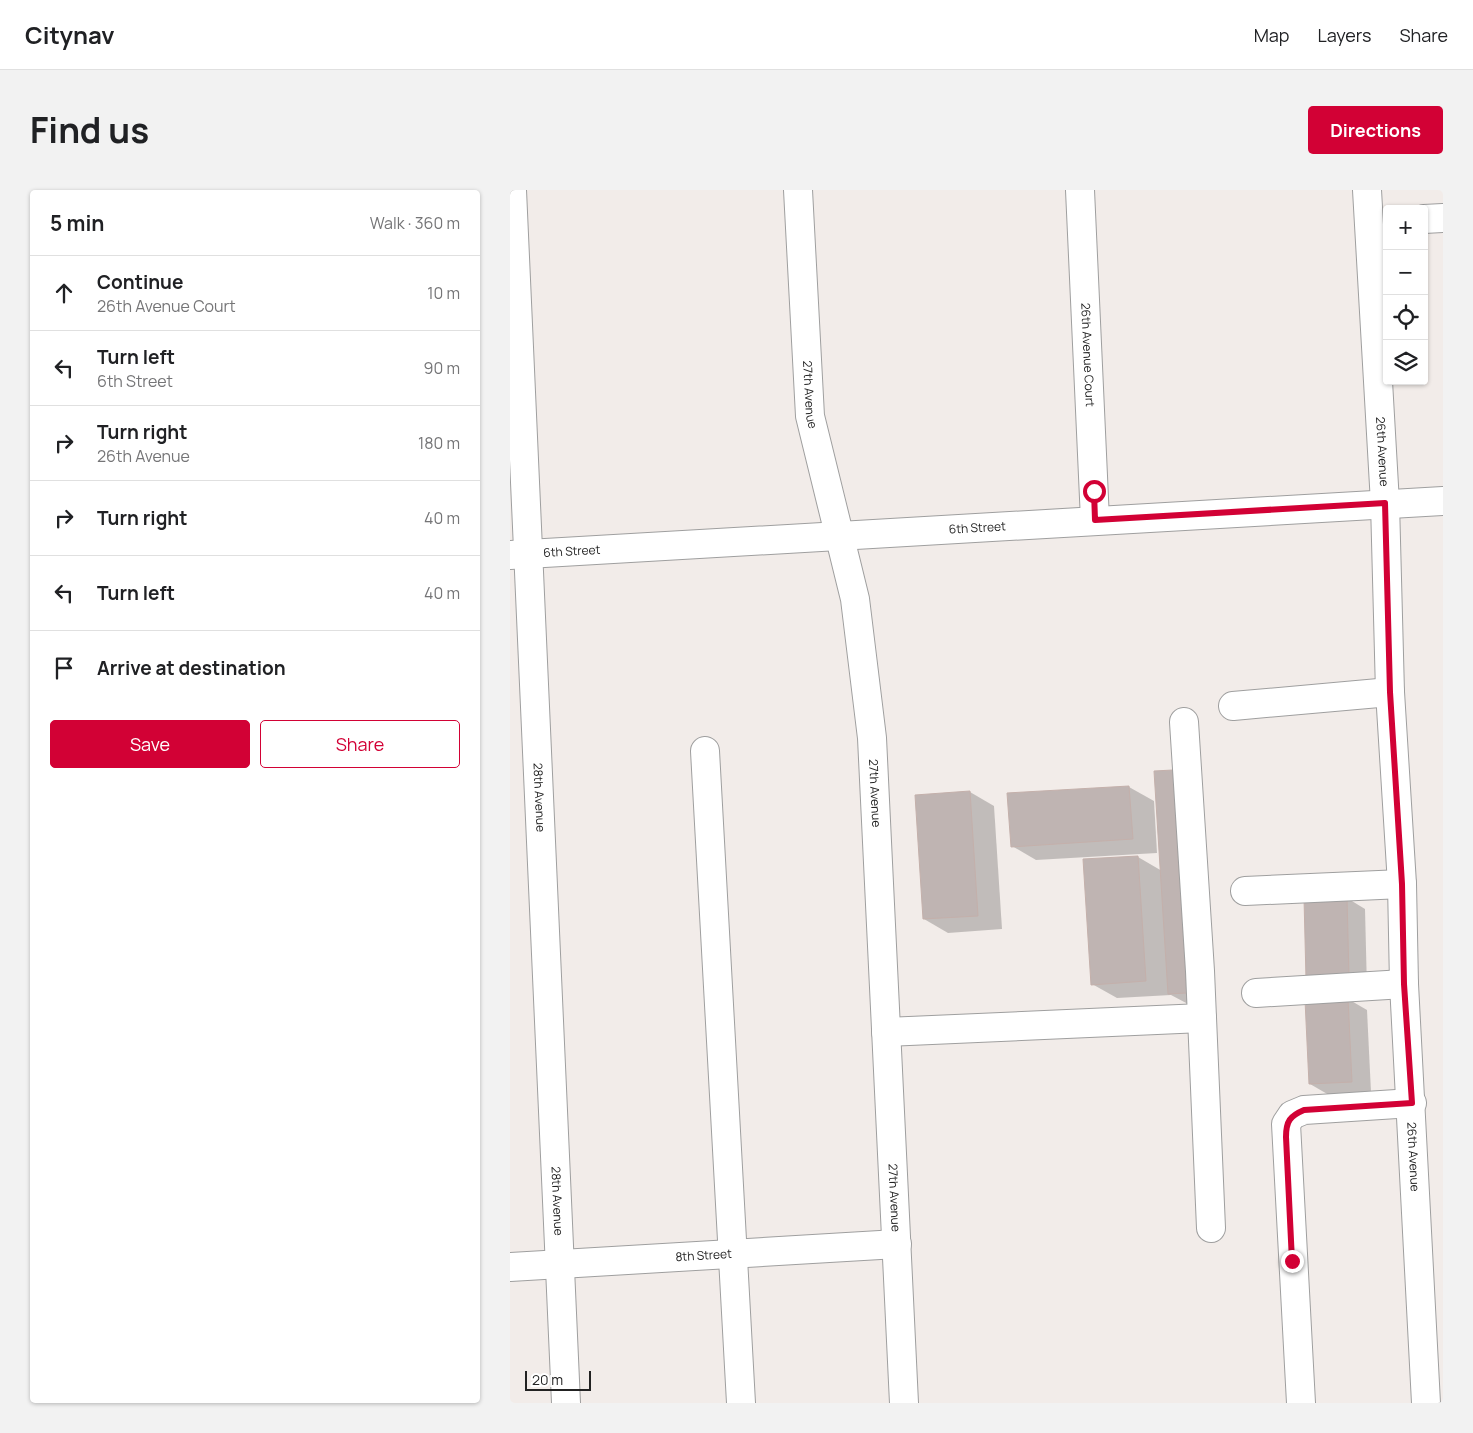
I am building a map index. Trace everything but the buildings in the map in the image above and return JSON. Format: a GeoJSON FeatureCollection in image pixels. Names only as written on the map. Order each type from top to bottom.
{"type":"FeatureCollection","features":[{"type":"Feature","properties":{"kind":"street","name":"28th Avenue"},"geometry":{"type":"LineString","coordinates":[[512,190],[519,554],[561,1264],[566,1403]]}},
{"type":"Feature","properties":{"kind":"street","name":"27th Avenue"},"geometry":{"type":"LineString","coordinates":[[798,190],[810,416],[855,600],[881,745],[886,1032],[897,1244],[908,1303],[904,1403]]}},
{"type":"Feature","properties":{"kind":"street","name":"26th Avenue Court"},"geometry":{"type":"LineString","coordinates":[[1080,190],[1095,520]]}},
{"type":"Feature","properties":{"kind":"street","name":"26th Avenue"},"geometry":{"type":"LineString","coordinates":[[1367,190],[1378,222],[1390,692],[1402,884],[1404,984],[1412,1103],[1426,1403]]}},
{"type":"Feature","properties":{"kind":"street"},"geometry":{"type":"LineString","coordinates":[[1428,219],[1443,218]]}},
{"type":"Feature","properties":{"kind":"street","name":"6th Street"},"geometry":{"type":"LineString","coordinates":[[519,554],[1443,501]]}},
{"type":"Feature","properties":{"kind":"street"},"geometry":{"type":"LineString","coordinates":[[1233,706],[1390,692]]}},
{"type":"Feature","properties":{"kind":"street"},"geometry":{"type":"LineString","coordinates":[[1184,722],[1202,1018],[1211,1228]]}},
{"type":"Feature","properties":{"kind":"street"},"geometry":{"type":"LineString","coordinates":[[705,751],[741,1403]]}},
{"type":"Feature","properties":{"kind":"street"},"geometry":{"type":"LineString","coordinates":[[1245,891],[1402,884]]}},
{"type":"Feature","properties":{"kind":"street"},"geometry":{"type":"LineString","coordinates":[[1256,993],[1404,984]]}},
{"type":"Feature","properties":{"kind":"street"},"geometry":{"type":"LineString","coordinates":[[886,1032],[1202,1018]]}},
{"type":"Feature","properties":{"kind":"street"},"geometry":{"type":"LineString","coordinates":[[1301,1403],[1286,1124],[1292,1115],[1304,1110],[1412,1103]]}},
{"type":"Feature","properties":{"kind":"street","name":"8th Street"},"geometry":{"type":"LineString","coordinates":[[510,1267],[897,1244]]}},
{"type":"Feature","properties":{"kind":"route"},"geometry":{"type":"LineString","coordinates":[[1094,491],[1095,520],[1385,503],[1390,692],[1402,884],[1404,984],[1412,1103],[1304,1110],[1292,1115],[1286,1124],[1292,1261]]}}]}
